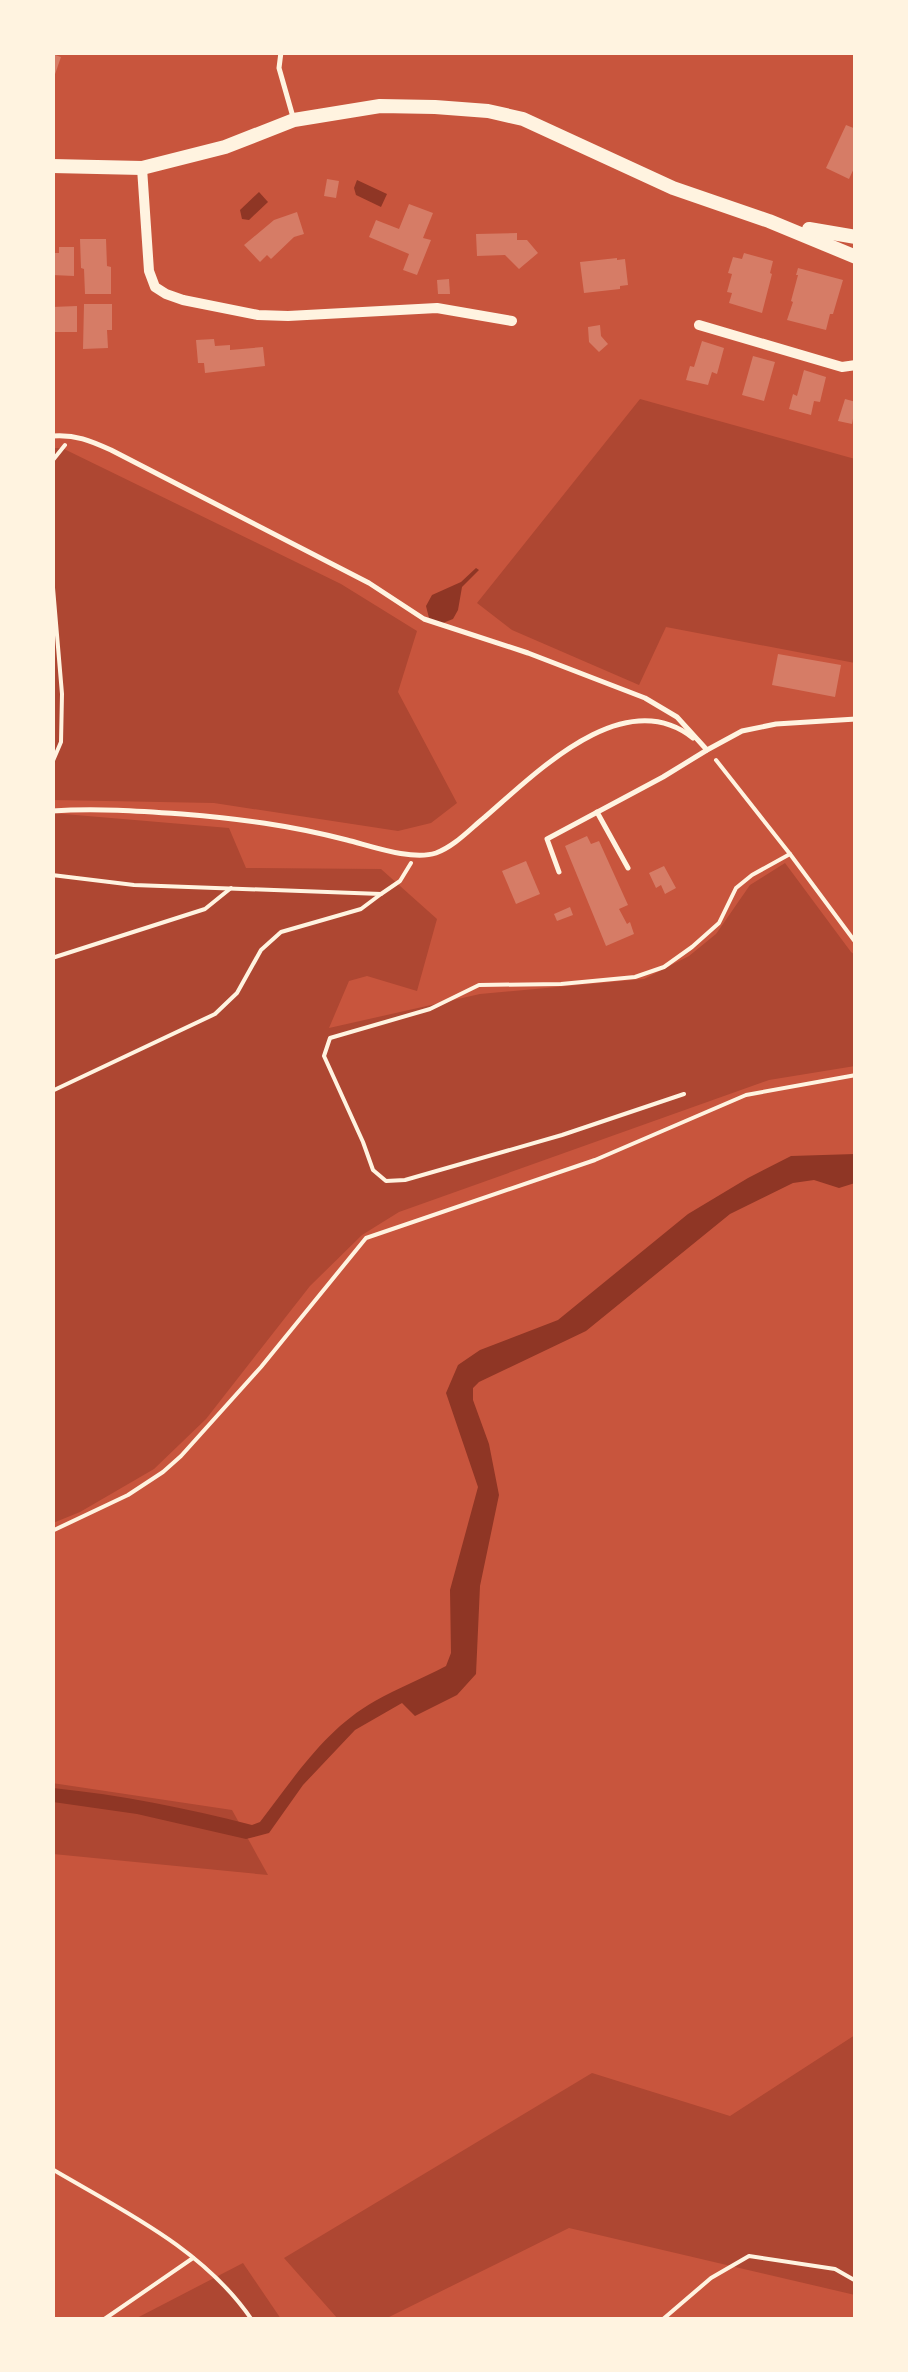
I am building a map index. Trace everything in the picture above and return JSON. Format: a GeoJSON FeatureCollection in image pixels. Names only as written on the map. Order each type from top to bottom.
{"type":"FeatureCollection","features":[{"type":"Feature","properties":{"kind":"main road"},"geometry":{"type":"LineString","coordinates":[[52,166],[142,168],[224,147],[294,120],[380,106],[436,106],[523,119],[673,188],[856,257]]}},
{"type":"Feature","properties":{"kind":"main road"},"geometry":{"type":"LineString","coordinates":[[769,221],[856,237]]}},
{"type":"Feature","properties":{"kind":"street"},"geometry":{"type":"LineString","coordinates":[[142,168],[149,271],[156,287],[166,294],[258,315],[438,308],[512,322]]}},
{"type":"Feature","properties":{"kind":"street"},"geometry":{"type":"LineString","coordinates":[[698,325],[842,368],[856,365]]}},
{"type":"Feature","properties":{"kind":"lane"},"geometry":{"type":"LineString","coordinates":[[281,52],[279,68],[294,120]]}},
{"type":"Feature","properties":{"kind":"lane"},"geometry":{"type":"LineString","coordinates":[[52,436],[87,438],[369,583],[424,619],[645,698],[677,717],[706,750]]}},
{"type":"Feature","properties":{"kind":"lane"},"geometry":{"type":"LineString","coordinates":[[560,872],[547,839],[706,750],[742,732],[776,724],[856,719]]}},
{"type":"Feature","properties":{"kind":"lane"},"geometry":{"type":"LineString","coordinates":[[52,810],[120,810],[258,820],[389,850],[434,854],[453,844],[541,768],[614,725],[655,720],[678,726],[706,750]]}},
{"type":"Feature","properties":{"kind":"lane"},"geometry":{"type":"LineString","coordinates":[[597,812],[628,868]]}},
{"type":"Feature","properties":{"kind":"path"},"geometry":{"type":"LineString","coordinates":[[52,516],[53,460],[67,442],[87,438]]}},
{"type":"Feature","properties":{"kind":"path"},"geometry":{"type":"LineString","coordinates":[[52,576],[62,694],[61,742],[52,763]]}},
{"type":"Feature","properties":{"kind":"path"},"geometry":{"type":"LineString","coordinates":[[706,750],[856,943]]}},
{"type":"Feature","properties":{"kind":"path"},"geometry":{"type":"LineString","coordinates":[[684,1094],[562,1136],[404,1180],[386,1181],[373,1170],[324,1056],[330,1038],[430,1009],[479,984],[561,984],[635,976],[664,967],[719,923],[736,888],[752,874],[790,854]]}},
{"type":"Feature","properties":{"kind":"path"},"geometry":{"type":"LineString","coordinates":[[52,1091],[215,1014],[237,992],[261,950],[281,932],[361,909],[400,880],[416,855]]}},
{"type":"Feature","properties":{"kind":"path"},"geometry":{"type":"LineString","coordinates":[[52,875],[134,885],[381,894]]}},
{"type":"Feature","properties":{"kind":"path"},"geometry":{"type":"LineString","coordinates":[[52,958],[206,909],[231,888]]}},
{"type":"Feature","properties":{"kind":"path"},"geometry":{"type":"LineString","coordinates":[[52,1531],[128,1495],[181,1456],[262,1367],[366,1238],[595,1160],[746,1095],[856,1075]]}},
{"type":"Feature","properties":{"kind":"path"},"geometry":{"type":"LineString","coordinates":[[52,2168],[170,2238],[235,2295],[252,2320]]}},
{"type":"Feature","properties":{"kind":"path"},"geometry":{"type":"LineString","coordinates":[[662,2320],[710,2278],[748,2256],[835,2269],[856,2281]]}},
{"type":"Feature","properties":{"kind":"path"},"geometry":{"type":"LineString","coordinates":[[103,2320],[193,2258]]}},
{"type":"Feature","properties":{"kind":"shaded area"},"geometry":{"type":"Polygon","coordinates":[[[357,180],[387,194],[381,207],[356,195],[357,180]]]}},
{"type":"Feature","properties":{"kind":"shaded area"},"geometry":{"type":"Polygon","coordinates":[[[259,192],[268,202],[249,220],[242,219],[240,210],[259,192]]]}},
{"type":"Feature","properties":{"kind":"shaded area"},"geometry":{"type":"Polygon","coordinates":[[[640,399],[855,459],[855,663],[666,627],[639,685],[512,630],[477,603],[640,399]]]}},
{"type":"Feature","properties":{"kind":"shaded area"},"geometry":{"type":"Polygon","coordinates":[[[52,448],[62,448],[341,584],[417,631],[398,692],[457,803],[431,823],[398,831],[214,803],[53,800],[52,448]]]}},
{"type":"Feature","properties":{"kind":"shaded area"},"geometry":{"type":"Polygon","coordinates":[[[476,568],[479,570],[462,587],[453,619],[438,625],[429,618],[426,606],[432,595],[461,582],[476,568]]]}},
{"type":"Feature","properties":{"kind":"shaded area"},"geometry":{"type":"Polygon","coordinates":[[[52,813],[229,828],[246,868],[381,869],[437,919],[417,991],[367,976],[349,981],[329,1028],[480,994],[644,979],[689,956],[716,934],[750,885],[785,863],[855,955],[855,1066],[769,1080],[399,1212],[362,1235],[310,1286],[206,1419],[154,1469],[80,1512],[53,1523],[52,813]]]}},
{"type":"Feature","properties":{"kind":"shaded area"},"geometry":{"type":"Polygon","coordinates":[[[855,1154],[855,1183],[839,1188],[814,1180],[793,1183],[730,1214],[586,1331],[473,1388],[499,1495],[480,1586],[476,1674],[457,1695],[415,1716],[402,1703],[355,1730],[303,1785],[269,1833],[246,1839],[137,1814],[53,1802],[53,1788],[153,1803],[252,1825],[260,1822],[312,1756],[357,1712],[446,1666],[451,1653],[450,1590],[478,1487],[446,1393],[458,1365],[480,1350],[558,1320],[688,1214],[748,1178],[791,1156],[855,1154]]]}},
{"type":"Feature","properties":{"kind":"shaded area"},"geometry":{"type":"Polygon","coordinates":[[[52,1783],[232,1810],[268,1875],[53,1854],[52,1783]]]}},
{"type":"Feature","properties":{"kind":"shaded area"},"geometry":{"type":"Polygon","coordinates":[[[855,2035],[855,2295],[569,2228],[385,2319],[338,2319],[284,2258],[592,2073],[730,2116],[855,2035]]]}},
{"type":"Feature","properties":{"kind":"shaded area"},"geometry":{"type":"Polygon","coordinates":[[[243,2263],[281,2319],[133,2320],[243,2263]]]}},
{"type":"Feature","properties":{"kind":"building"},"geometry":{"type":"Polygon","coordinates":[[[52,54],[61,57],[53,80],[52,80],[52,54]]]}},
{"type":"Feature","properties":{"kind":"building"},"geometry":{"type":"Polygon","coordinates":[[[846,125],[856,129],[856,164],[849,179],[826,168],[846,125]]]}},
{"type":"Feature","properties":{"kind":"building"},"geometry":{"type":"Polygon","coordinates":[[[327,179],[339,181],[336,198],[324,196],[327,179]]]}},
{"type":"Feature","properties":{"kind":"building"},"geometry":{"type":"Polygon","coordinates":[[[409,204],[433,213],[423,238],[431,240],[417,275],[403,270],[409,254],[369,237],[376,220],[399,229],[409,204]]]}},
{"type":"Feature","properties":{"kind":"building"},"geometry":{"type":"Polygon","coordinates":[[[297,212],[304,234],[294,237],[271,259],[267,255],[260,262],[244,245],[274,220],[297,212]]]}},
{"type":"Feature","properties":{"kind":"building"},"geometry":{"type":"Polygon","coordinates":[[[517,233],[517,240],[527,240],[538,253],[519,269],[505,255],[477,256],[476,234],[517,233]]]}},
{"type":"Feature","properties":{"kind":"building"},"geometry":{"type":"Polygon","coordinates":[[[80,239],[106,239],[111,294],[85,294],[80,239]]]}},
{"type":"Feature","properties":{"kind":"building"},"geometry":{"type":"Polygon","coordinates":[[[59,247],[74,247],[74,276],[52,275],[52,253],[59,253],[59,247]]]}},
{"type":"Feature","properties":{"kind":"building"},"geometry":{"type":"Polygon","coordinates":[[[744,253],[773,261],[762,313],[729,303],[732,293],[727,292],[732,274],[728,273],[733,257],[742,259],[744,253]]]}},
{"type":"Feature","properties":{"kind":"building"},"geometry":{"type":"Polygon","coordinates":[[[625,259],[628,285],[584,293],[580,262],[625,259]]]}},
{"type":"Feature","properties":{"kind":"building"},"geometry":{"type":"Polygon","coordinates":[[[798,268],[843,280],[826,330],[787,320],[798,268]]]}},
{"type":"Feature","properties":{"kind":"building"},"geometry":{"type":"Polygon","coordinates":[[[449,279],[450,294],[438,294],[437,280],[449,279]]]}},
{"type":"Feature","properties":{"kind":"building"},"geometry":{"type":"Polygon","coordinates":[[[84,304],[112,304],[108,348],[83,349],[84,304]]]}},
{"type":"Feature","properties":{"kind":"building"},"geometry":{"type":"Polygon","coordinates":[[[77,306],[77,332],[52,332],[52,307],[77,306]]]}},
{"type":"Feature","properties":{"kind":"building"},"geometry":{"type":"Polygon","coordinates":[[[600,325],[601,336],[608,344],[599,352],[589,342],[588,327],[600,325]]]}},
{"type":"Feature","properties":{"kind":"building"},"geometry":{"type":"Polygon","coordinates":[[[214,339],[215,346],[230,345],[230,350],[263,347],[265,366],[205,373],[204,363],[198,363],[196,340],[214,339]]]}},
{"type":"Feature","properties":{"kind":"building"},"geometry":{"type":"Polygon","coordinates":[[[702,341],[724,348],[717,374],[712,372],[708,385],[686,380],[702,341]]]}},
{"type":"Feature","properties":{"kind":"building"},"geometry":{"type":"Polygon","coordinates":[[[753,356],[775,362],[764,401],[742,395],[753,356]]]}},
{"type":"Feature","properties":{"kind":"building"},"geometry":{"type":"Polygon","coordinates":[[[804,370],[826,377],[820,402],[814,401],[811,415],[789,409],[804,370]]]}},
{"type":"Feature","properties":{"kind":"building"},"geometry":{"type":"Polygon","coordinates":[[[845,399],[856,402],[852,424],[838,421],[845,399]]]}},
{"type":"Feature","properties":{"kind":"building"},"geometry":{"type":"Polygon","coordinates":[[[778,654],[841,665],[835,697],[772,685],[778,654]]]}},
{"type":"Feature","properties":{"kind":"building"},"geometry":{"type":"Polygon","coordinates":[[[587,836],[591,844],[599,841],[628,905],[619,909],[634,934],[606,946],[565,846],[587,836]]]}},
{"type":"Feature","properties":{"kind":"building"},"geometry":{"type":"Polygon","coordinates":[[[526,861],[540,894],[516,904],[502,871],[526,861]]]}},
{"type":"Feature","properties":{"kind":"building"},"geometry":{"type":"Polygon","coordinates":[[[664,866],[676,888],[665,894],[661,885],[656,888],[649,873],[664,866]]]}},
{"type":"Feature","properties":{"kind":"building"},"geometry":{"type":"Polygon","coordinates":[[[570,907],[573,915],[557,921],[554,914],[570,907]]]}}]}
